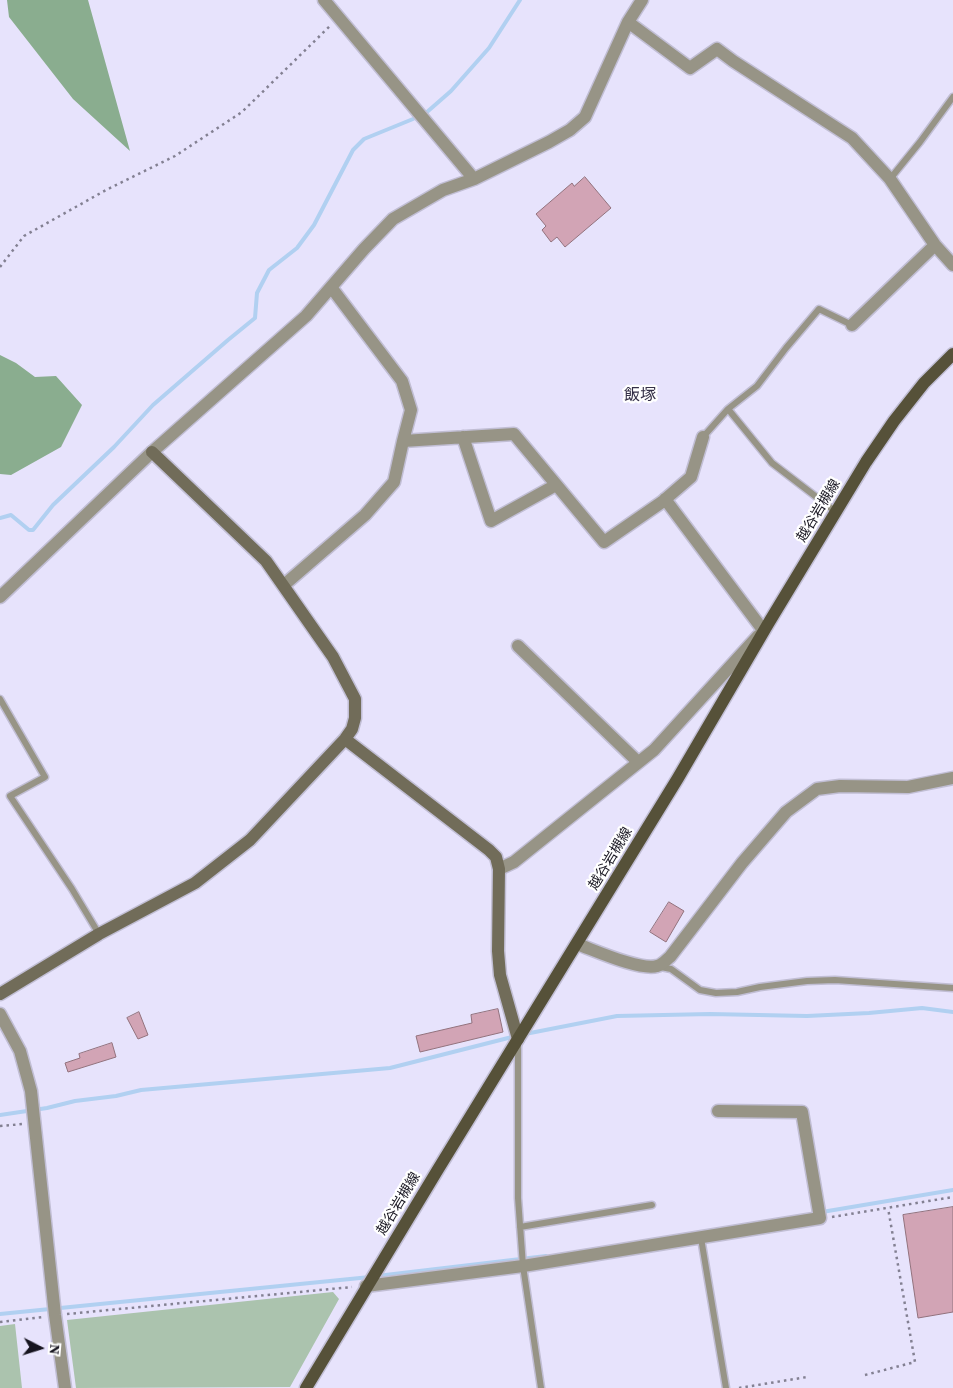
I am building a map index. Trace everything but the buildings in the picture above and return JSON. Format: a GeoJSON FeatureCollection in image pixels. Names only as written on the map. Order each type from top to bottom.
{"type":"FeatureCollection","features":[{"type":"Feature","properties":{"kind":"main road","name":"越谷岩槻線"},"geometry":{"type":"LineString","coordinates":[[306,1388],[366,1286],[678,778],[765,627],[866,462],[894,421],[924,383],[953,354]]}},
{"type":"Feature","properties":{"kind":"street"},"geometry":{"type":"LineString","coordinates":[[324,0],[474,179]]}},
{"type":"Feature","properties":{"kind":"street"},"geometry":{"type":"LineString","coordinates":[[0,597],[152,452],[306,316],[393,219],[443,190],[474,179],[550,142],[570,130],[584,117],[628,22],[642,0]]}},
{"type":"Feature","properties":{"kind":"street"},"geometry":{"type":"LineString","coordinates":[[628,22],[690,68],[717,49],[733,62],[852,138],[890,178],[936,245],[953,266]]}},
{"type":"Feature","properties":{"kind":"street"},"geometry":{"type":"LineString","coordinates":[[852,325],[936,245]]}},
{"type":"Feature","properties":{"kind":"street"},"geometry":{"type":"LineString","coordinates":[[284,585],[366,515],[394,482],[412,410],[402,381],[331,287]]}},
{"type":"Feature","properties":{"kind":"street"},"geometry":{"type":"LineString","coordinates":[[403,441],[514,434],[604,542],[665,499],[691,477],[703,437]]}},
{"type":"Feature","properties":{"kind":"street"},"geometry":{"type":"LineString","coordinates":[[463,438],[491,521],[556,485]]}},
{"type":"Feature","properties":{"kind":"street"},"geometry":{"type":"LineString","coordinates":[[0,994],[99,934],[195,884],[250,840],[345,739],[352,729],[356,718],[355,699],[333,657],[266,560],[152,452]]}},
{"type":"Feature","properties":{"kind":"street"},"geometry":{"type":"LineString","coordinates":[[499,869],[514,862],[654,750],[765,627],[665,499]]}},
{"type":"Feature","properties":{"kind":"street"},"geometry":{"type":"LineString","coordinates":[[518,646],[638,762]]}},
{"type":"Feature","properties":{"kind":"street"},"geometry":{"type":"LineString","coordinates":[[345,739],[489,850],[496,858],[499,869],[498,951],[500,975],[518,1039]]}},
{"type":"Feature","properties":{"kind":"street"},"geometry":{"type":"LineString","coordinates":[[577,944],[633,964],[649,967],[659,966],[670,957],[742,863],[786,812],[817,789],[840,786],[908,787],[953,778]]}},
{"type":"Feature","properties":{"kind":"street"},"geometry":{"type":"LineString","coordinates":[[0,1014],[20,1051],[31,1091],[55,1315],[65,1388]]}},
{"type":"Feature","properties":{"kind":"street"},"geometry":{"type":"LineString","coordinates":[[366,1286],[523,1266],[820,1218],[802,1112],[718,1110]]}},
{"type":"Feature","properties":{"kind":"lane"},"geometry":{"type":"LineString","coordinates":[[890,178],[920,142],[953,97]]}},
{"type":"Feature","properties":{"kind":"lane"},"geometry":{"type":"LineString","coordinates":[[703,437],[728,410],[757,386],[819,309],[852,325]]}},
{"type":"Feature","properties":{"kind":"lane"},"geometry":{"type":"LineString","coordinates":[[728,410],[772,463],[836,512]]}},
{"type":"Feature","properties":{"kind":"lane"},"geometry":{"type":"LineString","coordinates":[[0,699],[45,776],[10,796],[72,889],[99,934]]}},
{"type":"Feature","properties":{"kind":"lane"},"geometry":{"type":"LineString","coordinates":[[659,966],[671,969],[700,990],[716,993],[738,992],[807,981],[835,980],[953,988]]}},
{"type":"Feature","properties":{"kind":"lane"},"geometry":{"type":"LineString","coordinates":[[518,1039],[518,1198],[523,1266],[541,1388]]}},
{"type":"Feature","properties":{"kind":"lane"},"geometry":{"type":"LineString","coordinates":[[520,1227],[652,1205]]}},
{"type":"Feature","properties":{"kind":"lane"},"geometry":{"type":"LineString","coordinates":[[701,1238],[726,1388]]}},
{"type":"Feature","properties":{"kind":"path"},"geometry":{"type":"LineString","coordinates":[[0,267],[24,236],[106,190],[175,156],[242,112],[339,17]]}},
{"type":"Feature","properties":{"kind":"path"},"geometry":{"type":"LineString","coordinates":[[0,1126],[35,1123]]}},
{"type":"Feature","properties":{"kind":"path"},"geometry":{"type":"LineString","coordinates":[[820,1218],[953,1197]]}},
{"type":"Feature","properties":{"kind":"path"},"geometry":{"type":"LineString","coordinates":[[865,1375],[915,1362],[888,1208]]}},
{"type":"Feature","properties":{"kind":"path"},"geometry":{"type":"LineString","coordinates":[[0,1322],[55,1315],[366,1286]]}},
{"type":"Feature","properties":{"kind":"path"},"geometry":{"type":"LineString","coordinates":[[739,1388],[807,1377]]}},
{"type":"Feature","properties":{"kind":"green space"},"geometry":{"type":"Polygon","coordinates":[[[7,0],[88,0],[130,151],[73,99],[9,17],[7,0]]]}},
{"type":"Feature","properties":{"kind":"green space"},"geometry":{"type":"Polygon","coordinates":[[[0,355],[16,363],[35,377],[56,376],[82,405],[61,447],[11,475],[0,474],[0,355]]]}},
{"type":"Feature","properties":{"kind":"green space"},"geometry":{"type":"Polygon","coordinates":[[[333,1292],[339,1299],[290,1387],[76,1388],[67,1320],[333,1292]]]}},
{"type":"Feature","properties":{"kind":"green space"},"geometry":{"type":"Polygon","coordinates":[[[15,1324],[22,1388],[0,1388],[0,1326],[15,1324]]]}},
{"type":"Feature","properties":{"kind":"waterway"},"geometry":{"type":"LineString","coordinates":[[427,112],[451,91],[489,48],[520,0]]}},
{"type":"Feature","properties":{"kind":"waterway"},"geometry":{"type":"LineString","coordinates":[[0,518],[11,515],[29,530],[33,530],[53,505],[114,447],[153,405],[255,318],[257,293],[269,270],[297,248],[314,225],[353,150],[364,139],[413,119]]}},
{"type":"Feature","properties":{"kind":"waterway"},"geometry":{"type":"LineString","coordinates":[[525,1034],[617,1016],[710,1014],[807,1016],[922,1008],[953,1012]]}},
{"type":"Feature","properties":{"kind":"waterway"},"geometry":{"type":"LineString","coordinates":[[0,1115],[47,1108],[75,1101],[116,1096],[141,1090],[390,1068],[516,1036]]}},
{"type":"Feature","properties":{"kind":"waterway"},"geometry":{"type":"LineString","coordinates":[[822,1212],[953,1190]]}},
{"type":"Feature","properties":{"kind":"waterway"},"geometry":{"type":"LineString","coordinates":[[377,1276],[546,1256]]}},
{"type":"Feature","properties":{"kind":"waterway"},"geometry":{"type":"LineString","coordinates":[[0,1314],[370,1277]]}},
{"type":"Feature","properties":{"kind":"district","name":"飯塚"},"geometry":{"type":"Point","coordinates":[640,396]}}]}
